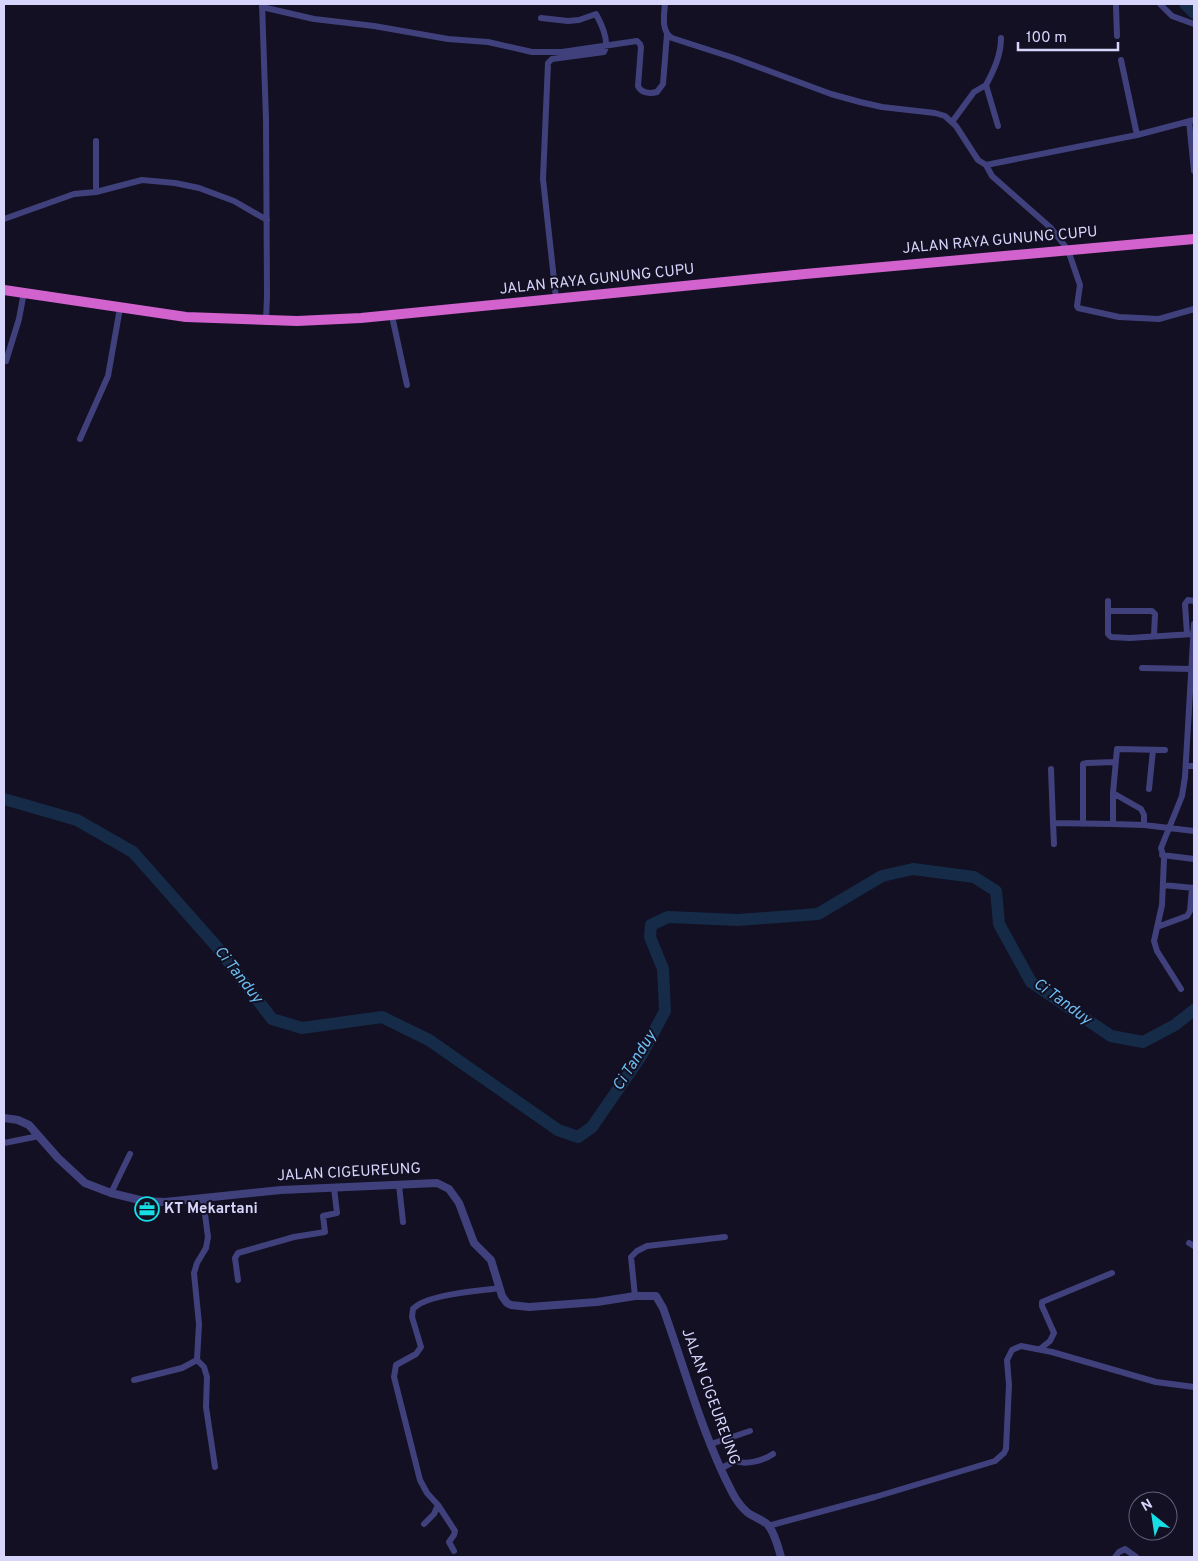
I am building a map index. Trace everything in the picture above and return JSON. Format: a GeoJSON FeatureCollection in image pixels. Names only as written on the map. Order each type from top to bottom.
{"type":"FeatureCollection","features":[{"type":"Feature","properties":{"kind":"highway","name":"JALAN RAYA GUNUNG CUPU"},"geometry":{"type":"LineString","coordinates":[[4,290],[186,316],[266,320],[361,318],[1194,239]]}},
{"type":"Feature","properties":{"kind":"street"},"geometry":{"type":"LineString","coordinates":[[266,320],[266,119],[262,5],[314,19],[374,26],[448,39],[488,42],[522,51],[562,52],[606,48],[631,41],[639,42],[641,47],[638,86],[642,91],[654,93],[663,84],[667,34],[664,27],[665,4]]}},
{"type":"Feature","properties":{"kind":"street"},"geometry":{"type":"LineString","coordinates":[[1160,4],[1172,16],[1194,24]]}},
{"type":"Feature","properties":{"kind":"street"},"geometry":{"type":"LineString","coordinates":[[1116,6],[1117,36]]}},
{"type":"Feature","properties":{"kind":"street"},"geometry":{"type":"LineString","coordinates":[[541,18],[568,22],[596,14],[603,32],[606,48],[603,53],[554,58],[548,63],[543,179],[556,298]]}},
{"type":"Feature","properties":{"kind":"street"},"geometry":{"type":"LineString","coordinates":[[667,34],[672,38],[848,99],[882,107],[935,113],[945,116],[952,122],[978,160],[986,165],[992,176],[1051,228],[1068,250],[1080,285],[1077,306],[1079,308],[1118,318],[1159,319],[1194,308]]}},
{"type":"Feature","properties":{"kind":"street"},"geometry":{"type":"LineString","coordinates":[[952,122],[974,92],[986,85],[1001,48],[1001,38]]}},
{"type":"Feature","properties":{"kind":"street"},"geometry":{"type":"LineString","coordinates":[[1121,60],[1137,135]]}},
{"type":"Feature","properties":{"kind":"street"},"geometry":{"type":"LineString","coordinates":[[986,85],[998,126]]}},
{"type":"Feature","properties":{"kind":"street"},"geometry":{"type":"LineString","coordinates":[[986,165],[1137,135],[1192,121],[1194,171]]}},
{"type":"Feature","properties":{"kind":"street"},"geometry":{"type":"LineString","coordinates":[[96,141],[96,192]]}},
{"type":"Feature","properties":{"kind":"street"},"geometry":{"type":"LineString","coordinates":[[4,219],[74,194],[96,192],[142,180],[175,183],[217,194],[234,201],[267,220]]}},
{"type":"Feature","properties":{"kind":"street"},"geometry":{"type":"LineString","coordinates":[[6,361],[19,319],[24,292]]}},
{"type":"Feature","properties":{"kind":"street"},"geometry":{"type":"LineString","coordinates":[[80,439],[108,376],[120,308]]}},
{"type":"Feature","properties":{"kind":"street"},"geometry":{"type":"LineString","coordinates":[[392,316],[407,385]]}},
{"type":"Feature","properties":{"kind":"street"},"geometry":{"type":"LineString","coordinates":[[1181,989],[1156,948],[1154,941],[1162,905],[1164,859],[1161,848],[1182,796],[1191,732],[1193,669],[1185,604],[1188,600],[1194,600]]}},
{"type":"Feature","properties":{"kind":"street"},"geometry":{"type":"LineString","coordinates":[[1108,601],[1108,634],[1111,638],[1190,634]]}},
{"type":"Feature","properties":{"kind":"street"},"geometry":{"type":"LineString","coordinates":[[1109,611],[1152,611],[1155,614],[1154,636]]}},
{"type":"Feature","properties":{"kind":"street"},"geometry":{"type":"LineString","coordinates":[[1190,634],[1194,624]]}},
{"type":"Feature","properties":{"kind":"street"},"geometry":{"type":"LineString","coordinates":[[1142,668],[1193,669]]}},
{"type":"Feature","properties":{"kind":"street"},"geometry":{"type":"LineString","coordinates":[[1113,824],[1116,751],[1119,748],[1166,750]]}},
{"type":"Feature","properties":{"kind":"street"},"geometry":{"type":"LineString","coordinates":[[1149,789],[1153,750]]}},
{"type":"Feature","properties":{"kind":"street"},"geometry":{"type":"LineString","coordinates":[[1083,824],[1083,764],[1115,762]]}},
{"type":"Feature","properties":{"kind":"street"},"geometry":{"type":"LineString","coordinates":[[1186,766],[1194,766]]}},
{"type":"Feature","properties":{"kind":"street"},"geometry":{"type":"LineString","coordinates":[[1051,769],[1054,844]]}},
{"type":"Feature","properties":{"kind":"street"},"geometry":{"type":"LineString","coordinates":[[1113,793],[1141,809],[1144,815],[1144,825]]}},
{"type":"Feature","properties":{"kind":"street"},"geometry":{"type":"LineString","coordinates":[[1053,823],[1144,825],[1194,831]]}},
{"type":"Feature","properties":{"kind":"street"},"geometry":{"type":"LineString","coordinates":[[1162,855],[1194,859]]}},
{"type":"Feature","properties":{"kind":"street"},"geometry":{"type":"LineString","coordinates":[[1157,927],[1184,918],[1189,914],[1193,888],[1163,884]]}},
{"type":"Feature","properties":{"kind":"street","name":"JALAN CIGEUREUNG"},"geometry":{"type":"LineString","coordinates":[[4,1118],[26,1122],[80,1181],[111,1193],[153,1202],[281,1190],[437,1183],[449,1189],[459,1203],[474,1243],[494,1264],[505,1300],[516,1307],[597,1302],[635,1296],[656,1296],[661,1303],[720,1468],[733,1494],[741,1505],[748,1513],[768,1526]]}},
{"type":"Feature","properties":{"kind":"street"},"geometry":{"type":"LineString","coordinates":[[4,1142],[39,1136]]}},
{"type":"Feature","properties":{"kind":"street"},"geometry":{"type":"LineString","coordinates":[[111,1193],[130,1154]]}},
{"type":"Feature","properties":{"kind":"street"},"geometry":{"type":"LineString","coordinates":[[398,1185],[403,1222]]}},
{"type":"Feature","properties":{"kind":"street"},"geometry":{"type":"LineString","coordinates":[[238,1280],[235,1258],[238,1253],[294,1237],[325,1232],[324,1216],[336,1214],[337,1212],[334,1188]]}},
{"type":"Feature","properties":{"kind":"street"},"geometry":{"type":"LineString","coordinates":[[203,1198],[208,1237],[206,1248],[197,1263],[194,1273],[199,1324],[197,1360],[204,1367],[207,1377],[206,1408],[215,1467]]}},
{"type":"Feature","properties":{"kind":"street"},"geometry":{"type":"LineString","coordinates":[[635,1296],[632,1254],[647,1246],[725,1237]]}},
{"type":"Feature","properties":{"kind":"street"},"geometry":{"type":"LineString","coordinates":[[1040,1349],[1054,1334],[1042,1302],[1112,1273]]}},
{"type":"Feature","properties":{"kind":"street"},"geometry":{"type":"LineString","coordinates":[[454,1551],[449,1542],[455,1531],[438,1505],[427,1493],[420,1480],[402,1412],[394,1369],[396,1365],[420,1350],[421,1344],[412,1313],[418,1304],[452,1295],[500,1288]]}},
{"type":"Feature","properties":{"kind":"street"},"geometry":{"type":"LineString","coordinates":[[780,1557],[778,1546],[768,1526],[875,1497],[1001,1457],[1006,1449],[1009,1385],[1008,1356],[1012,1350],[1021,1346],[1040,1349],[1156,1382],[1194,1387]]}},
{"type":"Feature","properties":{"kind":"street"},"geometry":{"type":"LineString","coordinates":[[134,1380],[182,1368],[197,1360]]}},
{"type":"Feature","properties":{"kind":"street"},"geometry":{"type":"LineString","coordinates":[[711,1444],[750,1431]]}},
{"type":"Feature","properties":{"kind":"street"},"geometry":{"type":"LineString","coordinates":[[720,1468],[735,1461],[740,1463],[762,1460],[773,1454]]}},
{"type":"Feature","properties":{"kind":"street"},"geometry":{"type":"LineString","coordinates":[[424,1524],[434,1514],[438,1505]]}},
{"type":"Feature","properties":{"kind":"street"},"geometry":{"type":"LineString","coordinates":[[1114,1557],[1119,1552],[1125,1550],[1136,1557]]}},
{"type":"Feature","properties":{"kind":"waterway"},"geometry":{"type":"LineString","coordinates":[[1185,4],[1194,13]]}},
{"type":"Feature","properties":{"kind":"waterway","name":"Ci Tanduy"},"geometry":{"type":"LineString","coordinates":[[4,799],[77,820],[133,852],[217,947],[272,1019],[302,1028],[382,1017],[429,1040],[558,1130],[578,1137],[592,1127],[641,1056],[665,1011],[663,969],[650,937],[651,925],[668,917],[738,920],[818,914],[882,876],[913,869],[974,877],[996,891],[999,924],[1031,982],[1111,1036],[1143,1042],[1175,1025],[1194,1010]]}},
{"type":"Feature","properties":{"kind":"place","name":"KT Mekartani"},"geometry":{"type":"Point","coordinates":[147,1209]}}]}
